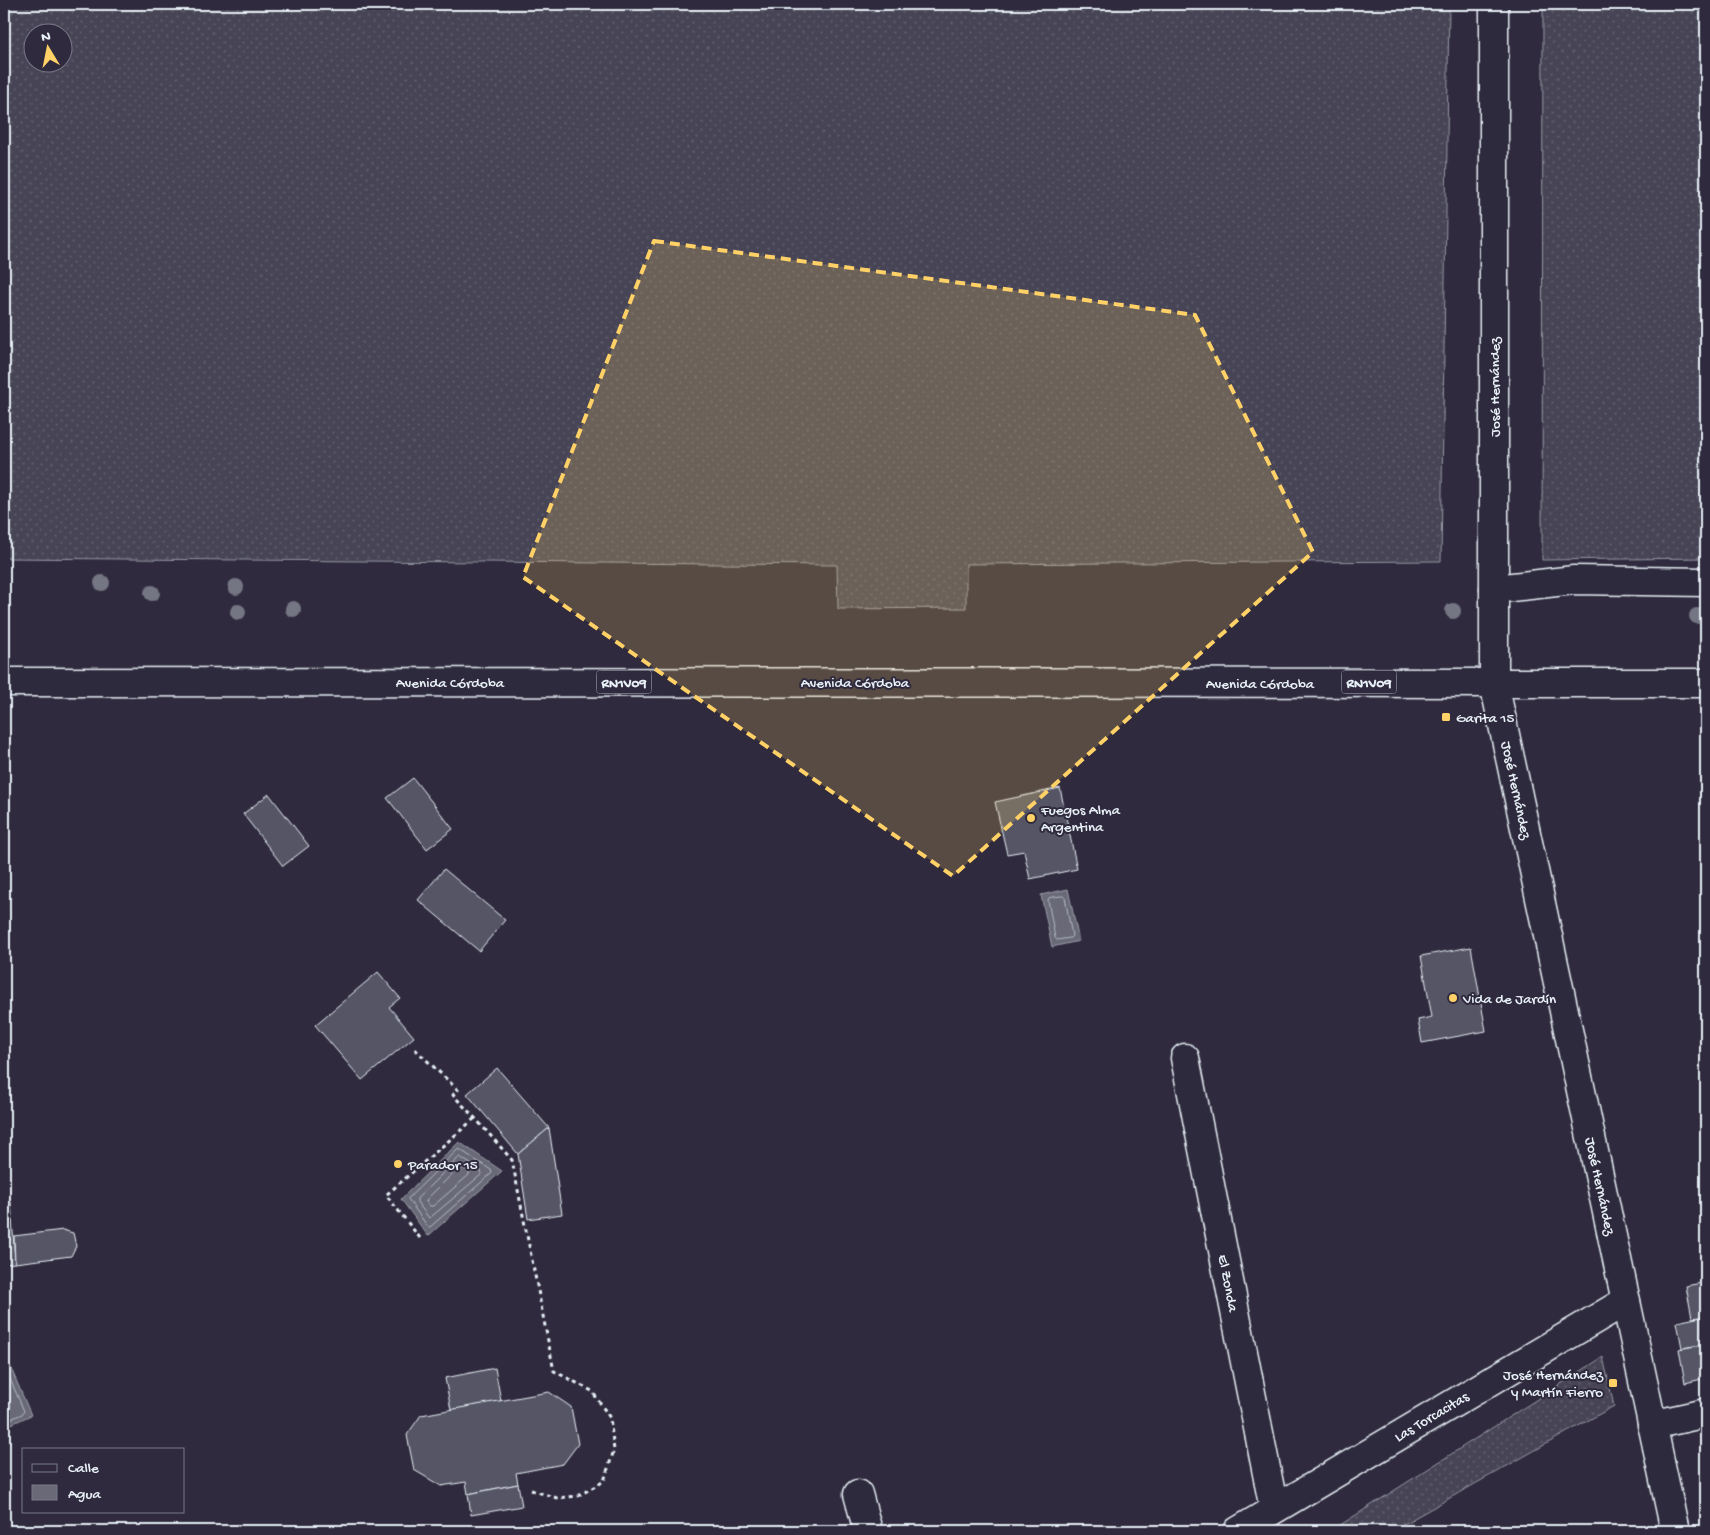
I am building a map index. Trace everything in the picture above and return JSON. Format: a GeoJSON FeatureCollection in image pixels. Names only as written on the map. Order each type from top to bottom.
{"type":"FeatureCollection","features":[{"type":"Feature","properties":{"kind":"main road","name":"José Hernández"},"geometry":{"type":"LineString","coordinates":[[1494,4],[1494,683],[1675,1531]]}},
{"type":"Feature","properties":{"kind":"main road"},"geometry":{"type":"LineString","coordinates":[[1494,589],[1574,580],[1706,582]]}},
{"type":"Feature","properties":{"kind":"main road","name":"Avenida Córdoba"},"geometry":{"type":"LineString","coordinates":[[4,682],[1706,683]]}},
{"type":"Feature","properties":{"kind":"main road","name":"El Zonda"},"geometry":{"type":"LineString","coordinates":[[1185,1058],[1274,1509]]}},
{"type":"Feature","properties":{"kind":"main road","name":"Las Torcacitas"},"geometry":{"type":"LineString","coordinates":[[1243,1530],[1274,1509],[1626,1301]]}},
{"type":"Feature","properties":{"kind":"main road"},"geometry":{"type":"LineString","coordinates":[[1652,1425],[1706,1413]]}},
{"type":"Feature","properties":{"kind":"main road"},"geometry":{"type":"LineString","coordinates":[[858,1494],[868,1531]]}},
{"type":"Feature","properties":{"kind":"path"},"geometry":{"type":"LineString","coordinates":[[415,1049],[458,1090],[453,1095],[512,1160],[554,1371],[592,1390],[610,1418],[614,1450],[604,1481],[578,1496],[557,1498],[531,1490]]}},
{"type":"Feature","properties":{"kind":"path"},"geometry":{"type":"LineString","coordinates":[[420,1238],[386,1195],[475,1118]]}},
{"type":"Feature","properties":{"kind":"highlighted area"},"geometry":{"type":"Polygon","coordinates":[[[654,241],[1195,315],[1313,552],[953,876],[523,577],[654,241]]]}},
{"type":"Feature","properties":{"kind":"shaded area"},"geometry":{"type":"Polygon","coordinates":[[[4,4],[1449,4],[1441,561],[966,564],[966,608],[838,609],[837,565],[4,558],[4,4]]]}},
{"type":"Feature","properties":{"kind":"shaded area"},"geometry":{"type":"Polygon","coordinates":[[[1543,4],[1706,4],[1706,558],[1542,560],[1543,4]]]}},
{"type":"Feature","properties":{"kind":"shaded area"},"geometry":{"type":"Polygon","coordinates":[[[1603,1357],[1614,1406],[1391,1531],[1331,1531],[1603,1357]]]}},
{"type":"Feature","properties":{"kind":"water"},"geometry":{"type":"Polygon","coordinates":[[[1068,889],[1079,941],[1052,947],[1041,895],[1068,889]]]}},
{"type":"Feature","properties":{"kind":"water"},"geometry":{"type":"Polygon","coordinates":[[[459,1142],[502,1171],[428,1236],[401,1199],[459,1142]]]}},
{"type":"Feature","properties":{"kind":"water"},"geometry":{"type":"Polygon","coordinates":[[[4,1352],[31,1415],[5,1427],[4,1425],[4,1352]]]}},
{"type":"Feature","properties":{"kind":"building"},"geometry":{"type":"Polygon","coordinates":[[[413,778],[453,829],[427,849],[387,798],[413,778]]]}},
{"type":"Feature","properties":{"kind":"building"},"geometry":{"type":"Polygon","coordinates":[[[1060,788],[1077,869],[1030,879],[1024,851],[1007,854],[995,802],[1060,788]]]}},
{"type":"Feature","properties":{"kind":"building"},"geometry":{"type":"Polygon","coordinates":[[[269,794],[309,846],[283,866],[243,814],[269,794]]]}},
{"type":"Feature","properties":{"kind":"building"},"geometry":{"type":"Polygon","coordinates":[[[444,869],[505,920],[479,951],[418,900],[444,869]]]}},
{"type":"Feature","properties":{"kind":"building"},"geometry":{"type":"Polygon","coordinates":[[[1471,947],[1486,1031],[1422,1043],[1418,1020],[1432,1017],[1421,956],[1471,947]]]}},
{"type":"Feature","properties":{"kind":"building"},"geometry":{"type":"Polygon","coordinates":[[[378,972],[400,998],[389,1007],[414,1037],[362,1080],[315,1025],[378,972]]]}},
{"type":"Feature","properties":{"kind":"building"},"geometry":{"type":"Polygon","coordinates":[[[497,1068],[549,1128],[518,1154],[467,1094],[497,1068]]]}},
{"type":"Feature","properties":{"kind":"building"},"geometry":{"type":"Polygon","coordinates":[[[549,1128],[562,1214],[528,1219],[518,1154],[549,1128]]]}},
{"type":"Feature","properties":{"kind":"building"},"geometry":{"type":"Polygon","coordinates":[[[11,1202],[15,1263],[4,1264],[4,1203],[11,1202]]]}},
{"type":"Feature","properties":{"kind":"building"},"geometry":{"type":"Polygon","coordinates":[[[63,1230],[73,1233],[76,1246],[71,1256],[15,1263],[14,1236],[63,1230]]]}},
{"type":"Feature","properties":{"kind":"building"},"geometry":{"type":"Polygon","coordinates":[[[1706,1282],[1706,1316],[1692,1318],[1686,1286],[1706,1282]]]}},
{"type":"Feature","properties":{"kind":"building"},"geometry":{"type":"Polygon","coordinates":[[[1706,1316],[1706,1344],[1682,1348],[1677,1322],[1706,1316]]]}},
{"type":"Feature","properties":{"kind":"building"},"geometry":{"type":"Polygon","coordinates":[[[1706,1344],[1706,1378],[1685,1383],[1679,1349],[1706,1344]]]}},
{"type":"Feature","properties":{"kind":"building"},"geometry":{"type":"Polygon","coordinates":[[[495,1368],[501,1401],[451,1410],[445,1378],[495,1368]]]}},
{"type":"Feature","properties":{"kind":"building"},"geometry":{"type":"Polygon","coordinates":[[[549,1392],[571,1407],[578,1444],[563,1464],[516,1473],[518,1484],[468,1494],[466,1482],[441,1486],[414,1470],[407,1435],[421,1415],[549,1392]]]}},
{"type":"Feature","properties":{"kind":"building"},"geometry":{"type":"Polygon","coordinates":[[[518,1484],[522,1506],[471,1515],[468,1494],[518,1484]]]}},
{"type":"Feature","properties":{"kind":"place","name":"Garita 15"},"geometry":{"type":"Point","coordinates":[1446,717]}},
{"type":"Feature","properties":{"kind":"place","name":"Fuegos Alma Argentina"},"geometry":{"type":"Point","coordinates":[1031,818]}},
{"type":"Feature","properties":{"kind":"place","name":"Vida de Jardín"},"geometry":{"type":"Point","coordinates":[1453,998]}},
{"type":"Feature","properties":{"kind":"place","name":"Parador 15"},"geometry":{"type":"Point","coordinates":[398,1164]}},
{"type":"Feature","properties":{"kind":"place","name":"José Hernández y Martín Fierro"},"geometry":{"type":"Point","coordinates":[1613,1383]}}]}
